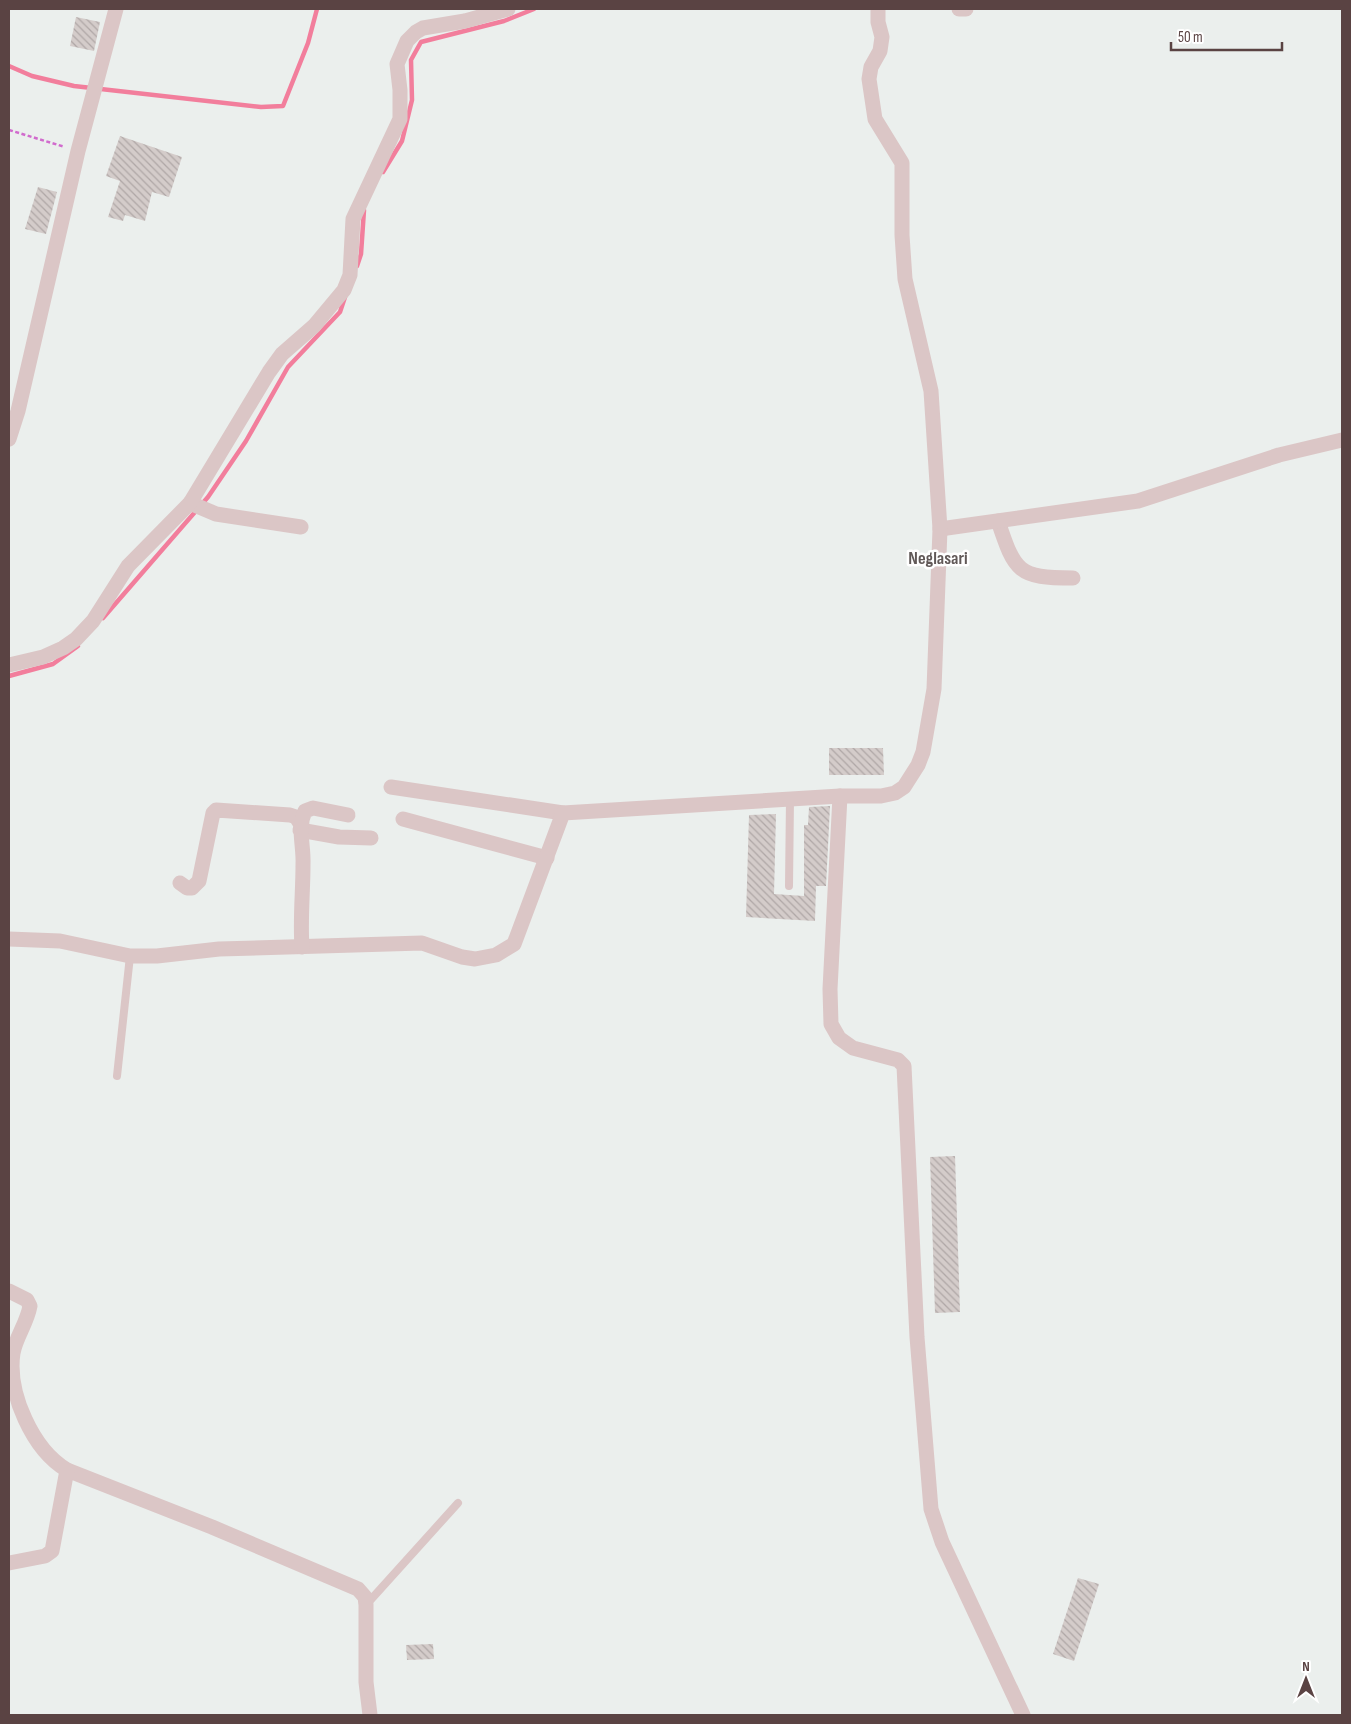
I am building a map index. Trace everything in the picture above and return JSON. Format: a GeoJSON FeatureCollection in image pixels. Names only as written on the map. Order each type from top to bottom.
{"type":"FeatureCollection","features":[{"type":"Feature","properties":{"kind":"street"},"geometry":{"type":"LineString","coordinates":[[9,439],[18,411],[78,152],[116,9]]}},
{"type":"Feature","properties":{"kind":"street"},"geometry":{"type":"LineString","coordinates":[[9,665],[43,657],[76,639],[93,621],[128,566],[192,504],[269,372],[282,354],[314,326],[344,290],[350,275],[353,219],[400,119],[400,90],[397,64],[407,42],[416,32],[423,28],[465,21],[508,9]]}},
{"type":"Feature","properties":{"kind":"street"},"geometry":{"type":"LineString","coordinates":[[391,787],[563,813],[840,796],[881,796],[895,793],[904,787],[918,765],[923,752],[934,689],[940,529],[932,392],[905,279],[902,235],[902,163],[875,119],[869,78],[871,67],[880,51],[882,37],[878,22],[878,9]]}},
{"type":"Feature","properties":{"kind":"street"},"geometry":{"type":"LineString","coordinates":[[959,9],[966,9]]}},
{"type":"Feature","properties":{"kind":"street"},"geometry":{"type":"LineString","coordinates":[[940,529],[1138,502],[1279,455],[1342,440]]}},
{"type":"Feature","properties":{"kind":"street"},"geometry":{"type":"LineString","coordinates":[[192,504],[208,512],[301,527]]}},
{"type":"Feature","properties":{"kind":"street"},"geometry":{"type":"LineString","coordinates":[[998,521],[1008,550],[1021,570],[1037,576],[1073,578]]}},
{"type":"Feature","properties":{"kind":"street"},"geometry":{"type":"LineString","coordinates":[[840,796],[830,989],[832,1024],[839,1038],[853,1048],[898,1060],[905,1072],[917,1337],[931,1509],[942,1542],[1023,1715]]}},
{"type":"Feature","properties":{"kind":"street"},"geometry":{"type":"LineString","coordinates":[[300,826],[304,811],[314,808],[348,815]]}},
{"type":"Feature","properties":{"kind":"street"},"geometry":{"type":"LineString","coordinates":[[180,883],[187,888],[192,888],[199,881],[213,813],[216,810],[296,817],[300,826],[304,863],[300,924],[302,947]]}},
{"type":"Feature","properties":{"kind":"street"},"geometry":{"type":"LineString","coordinates":[[9,939],[60,941],[130,956],[178,955],[219,949],[415,943],[429,944],[475,960],[496,954],[508,948],[518,936],[563,813]]}},
{"type":"Feature","properties":{"kind":"street"},"geometry":{"type":"LineString","coordinates":[[403,819],[546,858]]}},
{"type":"Feature","properties":{"kind":"street"},"geometry":{"type":"LineString","coordinates":[[300,826],[339,837],[371,838]]}},
{"type":"Feature","properties":{"kind":"street"},"geometry":{"type":"LineString","coordinates":[[9,1291],[27,1300],[30,1306],[13,1353],[12,1374],[17,1404],[47,1456],[67,1470],[358,1589],[365,1597],[366,1605],[366,1682],[370,1715]]}},
{"type":"Feature","properties":{"kind":"street"},"geometry":{"type":"LineString","coordinates":[[9,1563],[45,1556],[52,1551],[67,1470]]}},
{"type":"Feature","properties":{"kind":"lane"},"geometry":{"type":"LineString","coordinates":[[789,886],[790,799]]}},
{"type":"Feature","properties":{"kind":"lane"},"geometry":{"type":"LineString","coordinates":[[117,1076],[130,956]]}},
{"type":"Feature","properties":{"kind":"lane"},"geometry":{"type":"LineString","coordinates":[[366,1605],[458,1504]]}},
{"type":"Feature","properties":{"kind":"path"},"geometry":{"type":"LineString","coordinates":[[9,130],[78,152]]}},
{"type":"Feature","properties":{"kind":"building"},"geometry":{"type":"Polygon","coordinates":[[[76,17],[100,22],[94,51],[70,46],[76,17]]]}},
{"type":"Feature","properties":{"kind":"building"},"geometry":{"type":"Polygon","coordinates":[[[120,136],[182,157],[169,197],[152,192],[145,221],[125,215],[123,221],[108,217],[120,181],[106,176],[120,136]]]}},
{"type":"Feature","properties":{"kind":"building"},"geometry":{"type":"Polygon","coordinates":[[[38,187],[57,192],[46,234],[25,229],[38,187]]]}},
{"type":"Feature","properties":{"kind":"building"},"geometry":{"type":"Polygon","coordinates":[[[829,748],[883,748],[884,775],[829,775],[829,748]]]}},
{"type":"Feature","properties":{"kind":"building"},"geometry":{"type":"Polygon","coordinates":[[[830,806],[826,886],[816,886],[815,921],[746,917],[749,815],[776,814],[774,894],[804,896],[804,825],[808,825],[809,807],[830,806]]]}},
{"type":"Feature","properties":{"kind":"building"},"geometry":{"type":"Polygon","coordinates":[[[955,1156],[960,1312],[935,1313],[930,1157],[955,1156]]]}},
{"type":"Feature","properties":{"kind":"building"},"geometry":{"type":"Polygon","coordinates":[[[1078,1578],[1099,1584],[1074,1661],[1053,1654],[1078,1578]]]}},
{"type":"Feature","properties":{"kind":"building"},"geometry":{"type":"Polygon","coordinates":[[[433,1644],[434,1659],[407,1660],[406,1645],[433,1644]]]}},
{"type":"Feature","properties":{"kind":"waterway"},"geometry":{"type":"LineString","coordinates":[[9,66],[32,76],[74,86],[261,107],[283,106],[308,43],[317,9]]}},
{"type":"Feature","properties":{"kind":"waterway"},"geometry":{"type":"LineString","coordinates":[[383,172],[402,141],[412,100],[411,60],[421,42],[504,21],[534,9]]}},
{"type":"Feature","properties":{"kind":"waterway"},"geometry":{"type":"LineString","coordinates":[[357,266],[361,254],[364,210]]}},
{"type":"Feature","properties":{"kind":"waterway"},"geometry":{"type":"LineString","coordinates":[[103,618],[208,497],[246,441],[288,367],[340,312],[345,297]]}},
{"type":"Feature","properties":{"kind":"waterway"},"geometry":{"type":"LineString","coordinates":[[9,676],[53,664],[78,646]]}},
{"type":"Feature","properties":{"kind":"district","name":"Neglasari"},"geometry":{"type":"Point","coordinates":[938,558]}}]}
